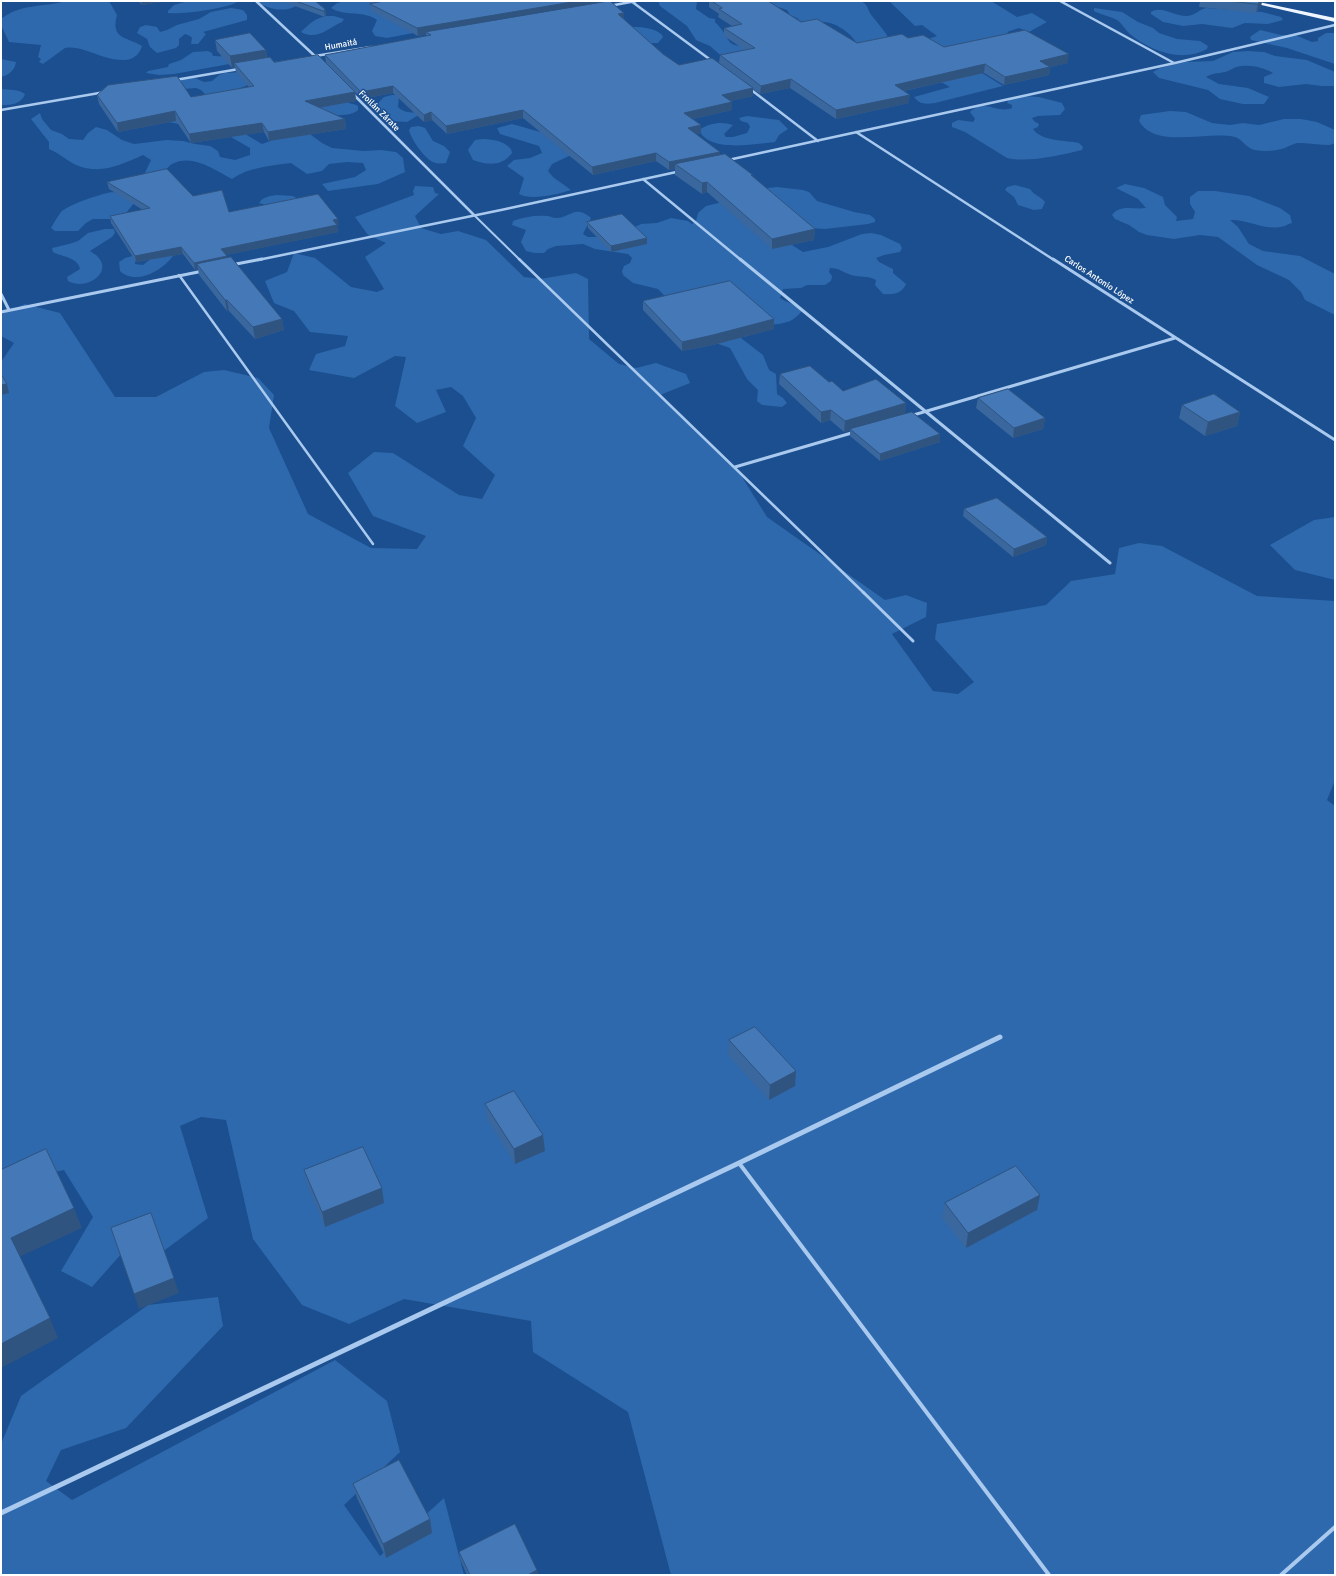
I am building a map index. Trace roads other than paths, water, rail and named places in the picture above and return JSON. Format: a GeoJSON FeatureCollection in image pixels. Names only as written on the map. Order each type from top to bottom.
{"type":"FeatureCollection","features":[{"type":"Feature","properties":{"kind":"main road"},"geometry":{"type":"LineString","coordinates":[[1247,1],[1335,20]]}},
{"type":"Feature","properties":{"kind":"street"},"geometry":{"type":"LineString","coordinates":[[256,1],[320,62]]}},
{"type":"Feature","properties":{"kind":"street"},"geometry":{"type":"LineString","coordinates":[[631,1],[713,62]]}},
{"type":"Feature","properties":{"kind":"street"},"geometry":{"type":"LineString","coordinates":[[609,6],[636,1]]}},
{"type":"Feature","properties":{"kind":"street"},"geometry":{"type":"LineString","coordinates":[[1060,1],[1175,63]]}},
{"type":"Feature","properties":{"kind":"street"},"geometry":{"type":"LineString","coordinates":[[727,160],[1175,63],[1335,25]]}},
{"type":"Feature","properties":{"kind":"street","name":"Humaitá"},"geometry":{"type":"LineString","coordinates":[[307,58],[377,46]]}},
{"type":"Feature","properties":{"kind":"street"},"geometry":{"type":"LineString","coordinates":[[174,80],[244,68]]}},
{"type":"Feature","properties":{"kind":"street"},"geometry":{"type":"LineString","coordinates":[[744,85],[818,141]]}},
{"type":"Feature","properties":{"kind":"street","name":"Froilán Zárate"},"geometry":{"type":"LineString","coordinates":[[348,89],[474,215]]}},
{"type":"Feature","properties":{"kind":"street"},"geometry":{"type":"LineString","coordinates":[[1,110],[111,91]]}},
{"type":"Feature","properties":{"kind":"street","name":"Carlos Antonio López"},"geometry":{"type":"LineString","coordinates":[[856,132],[1335,440]]}},
{"type":"Feature","properties":{"kind":"street"},"geometry":{"type":"LineString","coordinates":[[225,266],[474,215],[681,170]]}},
{"type":"Feature","properties":{"kind":"street"},"geometry":{"type":"LineString","coordinates":[[643,179],[1110,563]]}},
{"type":"Feature","properties":{"kind":"street"},"geometry":{"type":"LineString","coordinates":[[1,312],[210,269]]}},
{"type":"Feature","properties":{"kind":"street"},"geometry":{"type":"LineString","coordinates":[[1,294],[9,310]]}},
{"type":"Feature","properties":{"kind":"street"},"geometry":{"type":"LineString","coordinates":[[902,418],[1176,338]]}},
{"type":"Feature","properties":{"kind":"street"},"geometry":{"type":"LineString","coordinates":[[735,467],[857,431]]}},
{"type":"Feature","properties":{"kind":"street"},"geometry":{"type":"LineString","coordinates":[[1,1513],[739,1163],[1000,1037]]}},
{"type":"Feature","properties":{"kind":"lane"},"geometry":{"type":"LineString","coordinates":[[474,215],[913,641]]}},
{"type":"Feature","properties":{"kind":"lane"},"geometry":{"type":"LineString","coordinates":[[179,276],[373,544]]}},
{"type":"Feature","properties":{"kind":"lane"},"geometry":{"type":"LineString","coordinates":[[739,1163],[1049,1575]]}},
{"type":"Feature","properties":{"kind":"lane"},"geometry":{"type":"LineString","coordinates":[[1281,1575],[1335,1527]]}}]}
